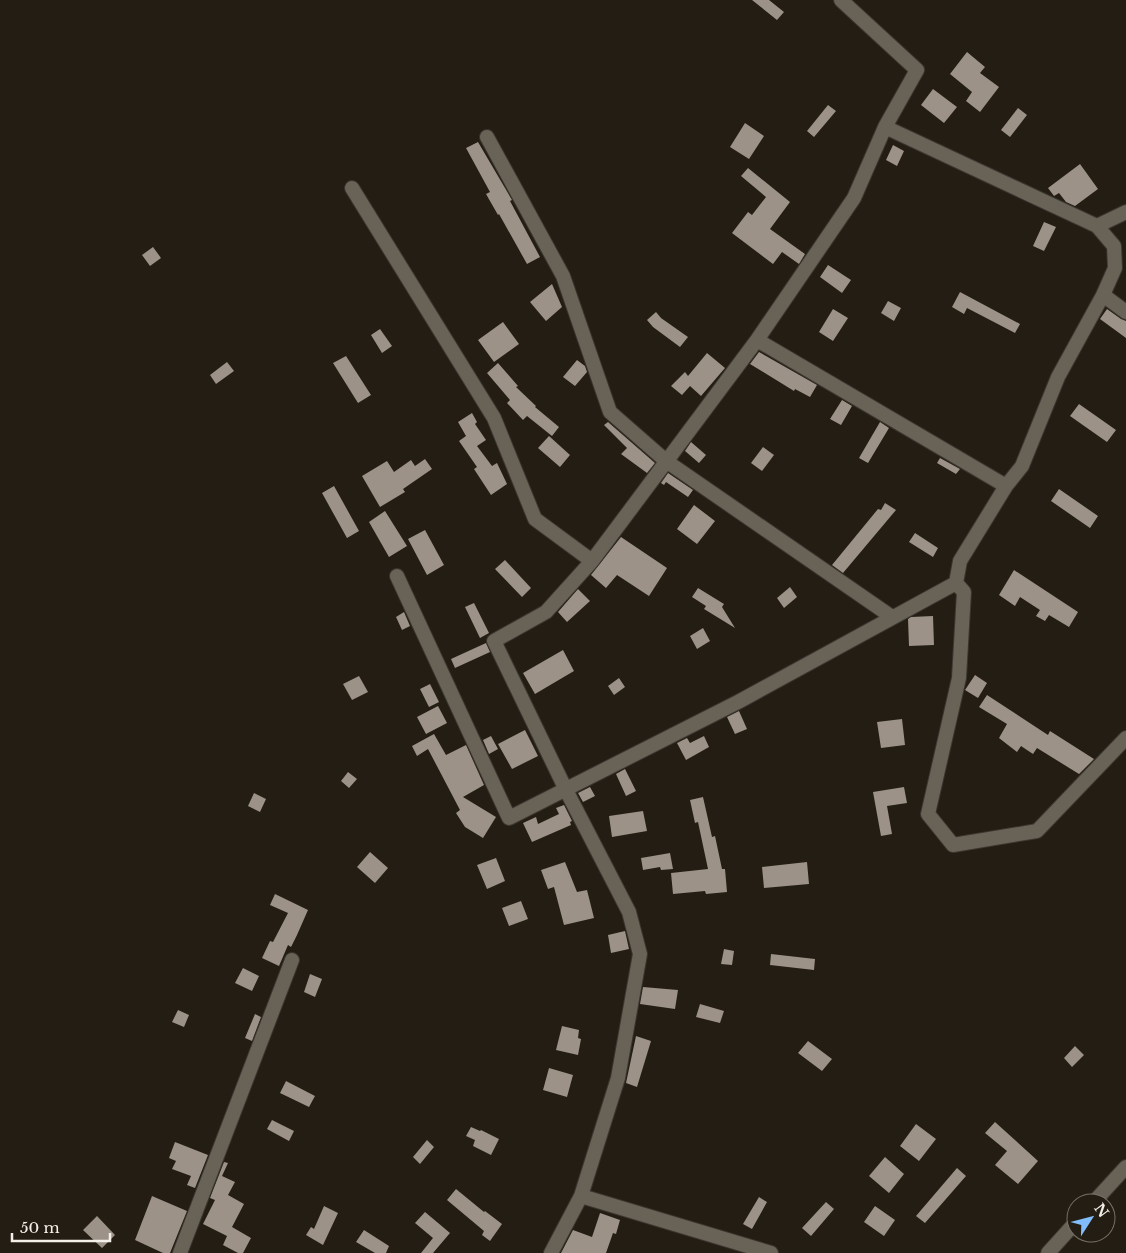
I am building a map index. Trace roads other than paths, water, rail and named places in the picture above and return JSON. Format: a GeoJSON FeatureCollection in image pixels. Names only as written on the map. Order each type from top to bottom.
{"type":"FeatureCollection","features":[{"type":"Feature","properties":{"kind":"street"},"geometry":{"type":"LineString","coordinates":[[551,1253],[582,1196],[618,1078],[640,954],[629,912],[566,790],[494,641],[546,612],[592,562],[757,340],[854,198],[885,127],[917,70],[844,1]]}},
{"type":"Feature","properties":{"kind":"street"},"geometry":{"type":"LineString","coordinates":[[885,127],[1097,226],[1114,246],[1115,268],[1103,295],[1058,377],[1022,466],[1006,486],[960,561],[956,583]]}},
{"type":"Feature","properties":{"kind":"street"},"geometry":{"type":"LineString","coordinates":[[486,137],[562,276],[610,412],[666,461],[892,617]]}},
{"type":"Feature","properties":{"kind":"street"},"geometry":{"type":"LineString","coordinates":[[352,188],[494,418],[535,519],[592,562]]}},
{"type":"Feature","properties":{"kind":"street"},"geometry":{"type":"LineString","coordinates":[[1097,226],[1126,212]]}},
{"type":"Feature","properties":{"kind":"street"},"geometry":{"type":"LineString","coordinates":[[1103,295],[1126,312]]}},
{"type":"Feature","properties":{"kind":"street"},"geometry":{"type":"LineString","coordinates":[[757,340],[1006,486]]}},
{"type":"Feature","properties":{"kind":"street"},"geometry":{"type":"LineString","coordinates":[[397,576],[509,818],[738,702],[956,583]]}},
{"type":"Feature","properties":{"kind":"street"},"geometry":{"type":"LineString","coordinates":[[956,583],[964,592],[959,678],[928,814],[953,845],[1037,831],[1126,738]]}},
{"type":"Feature","properties":{"kind":"street"},"geometry":{"type":"LineString","coordinates":[[180,1253],[292,960]]}},
{"type":"Feature","properties":{"kind":"street"},"geometry":{"type":"LineString","coordinates":[[1102,1193],[1126,1167]]}},
{"type":"Feature","properties":{"kind":"street"},"geometry":{"type":"LineString","coordinates":[[582,1196],[738,1248],[772,1253]]}},
{"type":"Feature","properties":{"kind":"street"},"geometry":{"type":"LineString","coordinates":[[1048,1253],[1066,1233]]}}]}
